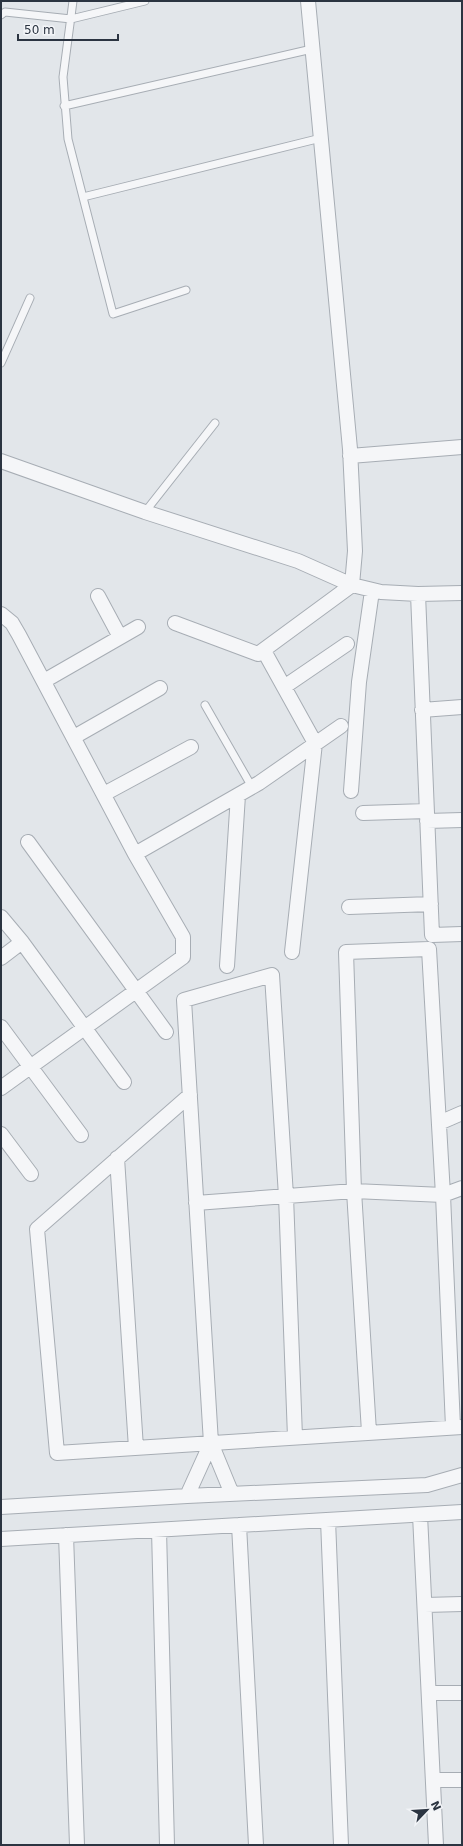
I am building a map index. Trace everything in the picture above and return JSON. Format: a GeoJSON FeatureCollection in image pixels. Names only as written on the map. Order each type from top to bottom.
{"type":"FeatureCollection","features":[{"type":"Feature","properties":{"kind":"street"},"geometry":{"type":"LineString","coordinates":[[175,623],[258,654],[352,585],[355,551],[350,456],[308,1]]}},
{"type":"Feature","properties":{"kind":"street"},"geometry":{"type":"LineString","coordinates":[[350,456],[462,447]]}},
{"type":"Feature","properties":{"kind":"street"},"geometry":{"type":"LineString","coordinates":[[1,461],[145,512],[298,561],[352,585],[372,591],[418,594],[462,593]]}},
{"type":"Feature","properties":{"kind":"street"},"geometry":{"type":"LineString","coordinates":[[351,791],[359,682],[372,591]]}},
{"type":"Feature","properties":{"kind":"street"},"geometry":{"type":"LineString","coordinates":[[418,594],[432,935],[462,934]]}},
{"type":"Feature","properties":{"kind":"street"},"geometry":{"type":"LineString","coordinates":[[98,596],[120,637]]}},
{"type":"Feature","properties":{"kind":"street"},"geometry":{"type":"LineString","coordinates":[[1,614],[12,623],[19,635],[135,854],[183,937],[183,957],[84,1030],[1,1088]]}},
{"type":"Feature","properties":{"kind":"street"},"geometry":{"type":"LineString","coordinates":[[44,681],[138,627]]}},
{"type":"Feature","properties":{"kind":"street"},"geometry":{"type":"LineString","coordinates":[[284,687],[347,644]]}},
{"type":"Feature","properties":{"kind":"street"},"geometry":{"type":"LineString","coordinates":[[264,651],[315,743],[292,952]]}},
{"type":"Feature","properties":{"kind":"street"},"geometry":{"type":"LineString","coordinates":[[74,737],[160,688]]}},
{"type":"Feature","properties":{"kind":"street"},"geometry":{"type":"LineString","coordinates":[[422,710],[462,707]]}},
{"type":"Feature","properties":{"kind":"street"},"geometry":{"type":"LineString","coordinates":[[135,854],[252,787],[341,726]]}},
{"type":"Feature","properties":{"kind":"street"},"geometry":{"type":"LineString","coordinates":[[104,794],[191,747]]}},
{"type":"Feature","properties":{"kind":"street"},"geometry":{"type":"LineString","coordinates":[[227,966],[238,795]]}},
{"type":"Feature","properties":{"kind":"street"},"geometry":{"type":"LineString","coordinates":[[363,813],[427,816],[462,820]]}},
{"type":"Feature","properties":{"kind":"street"},"geometry":{"type":"LineString","coordinates":[[28,842],[166,1032]]}},
{"type":"Feature","properties":{"kind":"street"},"geometry":{"type":"LineString","coordinates":[[349,907],[431,904]]}},
{"type":"Feature","properties":{"kind":"street"},"geometry":{"type":"LineString","coordinates":[[1,917],[22,942],[84,1030],[124,1082]]}},
{"type":"Feature","properties":{"kind":"street"},"geometry":{"type":"LineString","coordinates":[[1,958],[22,942]]}},
{"type":"Feature","properties":{"kind":"street"},"geometry":{"type":"LineString","coordinates":[[190,1095],[37,1229],[57,1452],[458,1427],[429,949],[346,952],[354,1191],[369,1432]]}},
{"type":"Feature","properties":{"kind":"street"},"geometry":{"type":"LineString","coordinates":[[232,1494],[211,1442],[184,1000],[272,975],[286,1196],[294,1437]]}},
{"type":"Feature","properties":{"kind":"street"},"geometry":{"type":"LineString","coordinates":[[1,1027],[81,1135]]}},
{"type":"Feature","properties":{"kind":"street"},"geometry":{"type":"LineString","coordinates":[[439,1123],[462,1113]]}},
{"type":"Feature","properties":{"kind":"street"},"geometry":{"type":"LineString","coordinates":[[1,1134],[31,1174]]}},
{"type":"Feature","properties":{"kind":"street"},"geometry":{"type":"LineString","coordinates":[[117,1158],[136,1448]]}},
{"type":"Feature","properties":{"kind":"street"},"geometry":{"type":"LineString","coordinates":[[196,1203],[354,1191],[443,1195],[462,1188]]}},
{"type":"Feature","properties":{"kind":"street"},"geometry":{"type":"LineString","coordinates":[[187,1496],[211,1442]]}},
{"type":"Feature","properties":{"kind":"street"},"geometry":{"type":"LineString","coordinates":[[1,1507],[187,1496],[427,1485],[462,1475]]}},
{"type":"Feature","properties":{"kind":"street"},"geometry":{"type":"LineString","coordinates":[[1,1539],[462,1512]]}},
{"type":"Feature","properties":{"kind":"street"},"geometry":{"type":"LineString","coordinates":[[420,1515],[426,1605],[436,1845]]}},
{"type":"Feature","properties":{"kind":"street"},"geometry":{"type":"LineString","coordinates":[[328,1520],[342,1845]]}},
{"type":"Feature","properties":{"kind":"street"},"geometry":{"type":"LineString","coordinates":[[239,1525],[256,1845]]}},
{"type":"Feature","properties":{"kind":"street"},"geometry":{"type":"LineString","coordinates":[[159,1530],[168,1845]]}},
{"type":"Feature","properties":{"kind":"street"},"geometry":{"type":"LineString","coordinates":[[66,1535],[77,1845]]}},
{"type":"Feature","properties":{"kind":"street"},"geometry":{"type":"LineString","coordinates":[[426,1605],[462,1604]]}},
{"type":"Feature","properties":{"kind":"street"},"geometry":{"type":"LineString","coordinates":[[429,1693],[462,1693]]}},
{"type":"Feature","properties":{"kind":"street"},"geometry":{"type":"LineString","coordinates":[[433,1780],[462,1780]]}},
{"type":"Feature","properties":{"kind":"lane"},"geometry":{"type":"LineString","coordinates":[[74,1],[63,77],[64,106],[68,139],[113,314],[186,290]]}},
{"type":"Feature","properties":{"kind":"lane"},"geometry":{"type":"LineString","coordinates":[[1,15],[4,12],[71,19],[145,1]]}},
{"type":"Feature","properties":{"kind":"lane"},"geometry":{"type":"LineString","coordinates":[[64,106],[312,49]]}},
{"type":"Feature","properties":{"kind":"lane"},"geometry":{"type":"LineString","coordinates":[[83,197],[321,138]]}},
{"type":"Feature","properties":{"kind":"lane"},"geometry":{"type":"LineString","coordinates":[[1,363],[30,298]]}},
{"type":"Feature","properties":{"kind":"lane"},"geometry":{"type":"LineString","coordinates":[[145,512],[215,423]]}},
{"type":"Feature","properties":{"kind":"lane"},"geometry":{"type":"LineString","coordinates":[[205,705],[252,787]]}}]}
